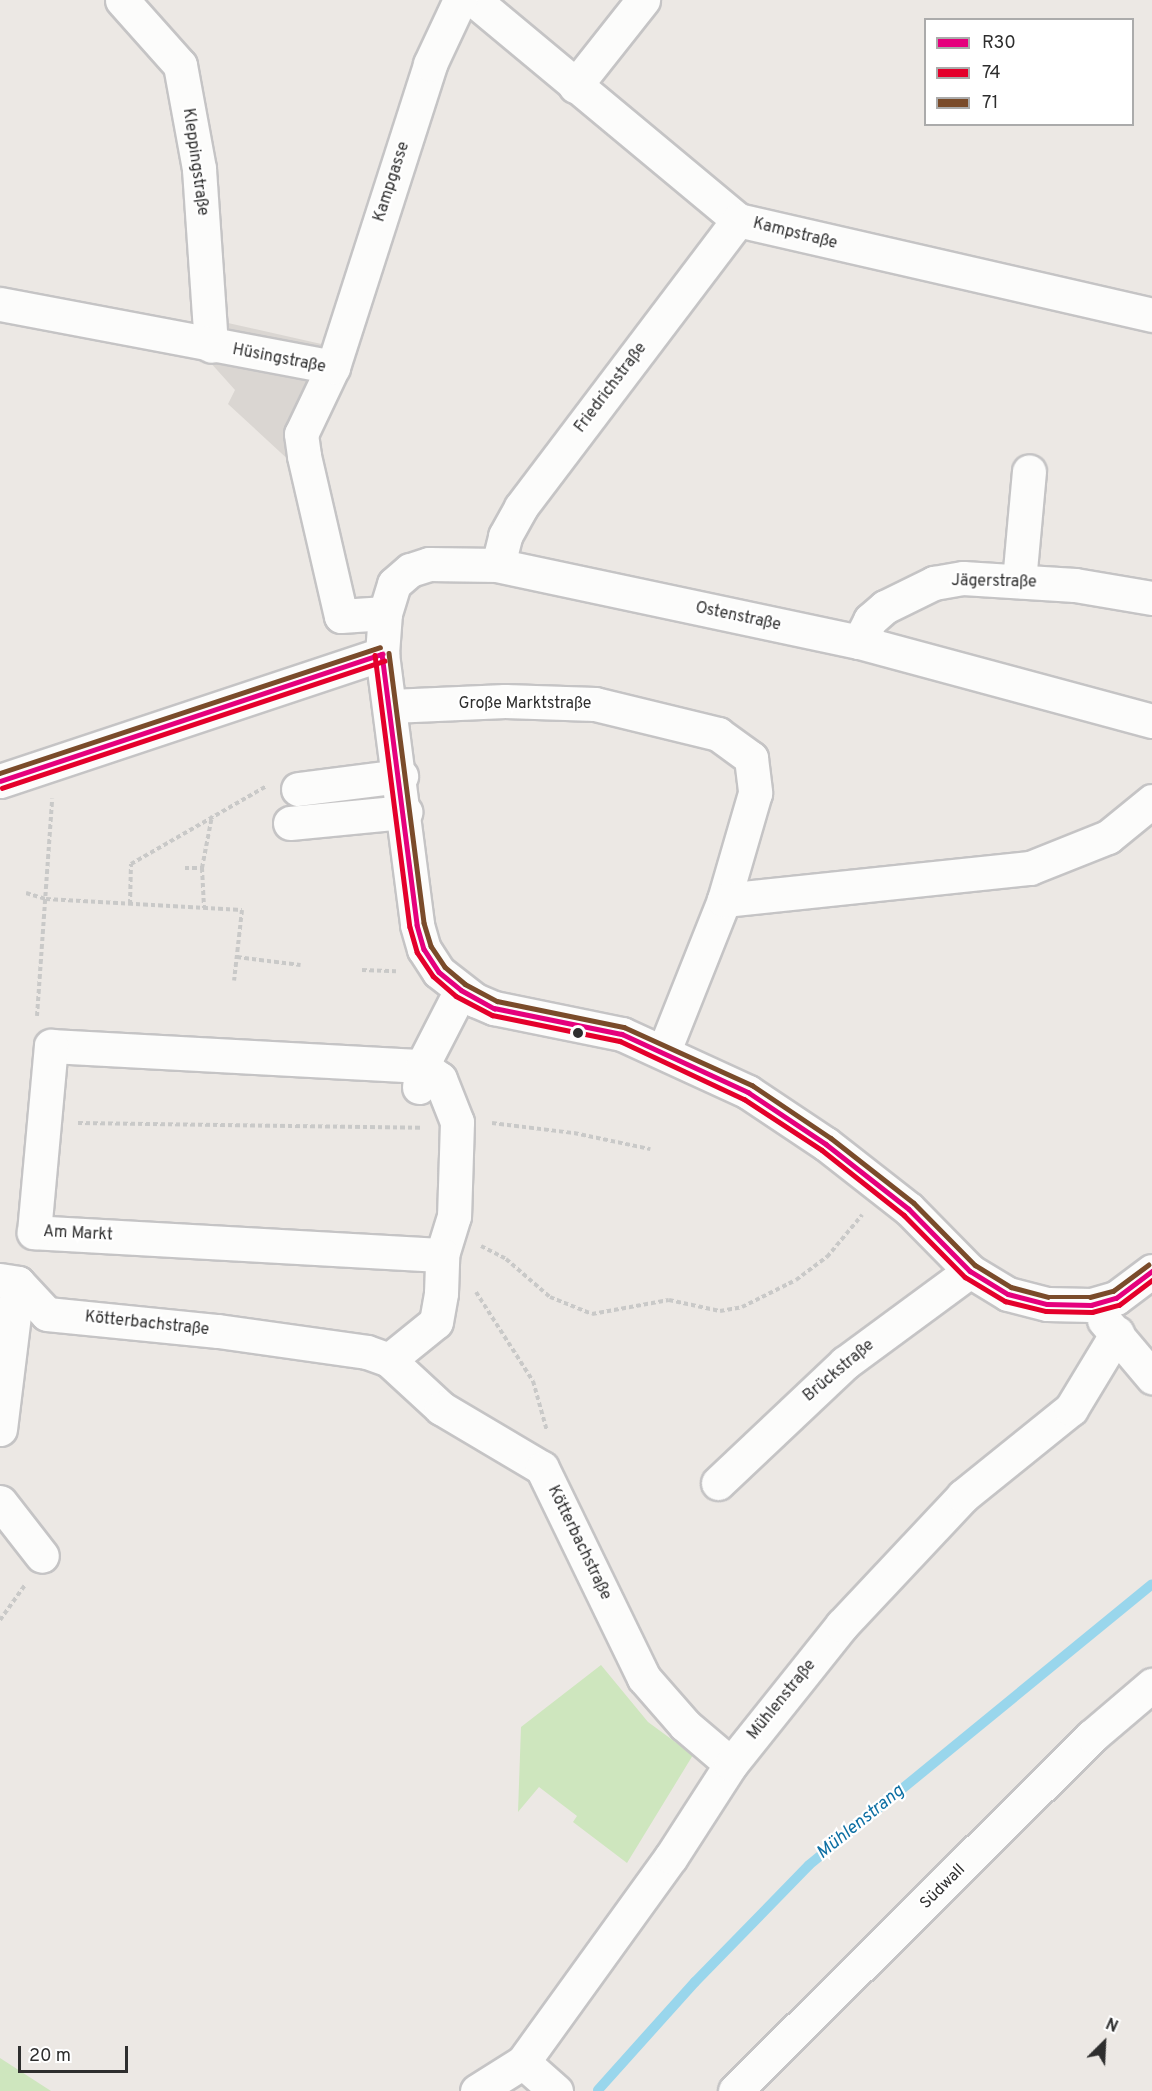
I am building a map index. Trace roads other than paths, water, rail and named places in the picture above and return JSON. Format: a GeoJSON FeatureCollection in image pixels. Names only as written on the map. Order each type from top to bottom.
{"type":"FeatureCollection","features":[{"type":"Feature","properties":{"kind":"street","name":"Kleppingstraße"},"geometry":{"type":"LineString","coordinates":[[122,0],[180,65],[199,169],[211,346]]}},
{"type":"Feature","properties":{"kind":"street","name":"Kampgasse"},"geometry":{"type":"LineString","coordinates":[[333,367],[430,64],[460,0]]}},
{"type":"Feature","properties":{"kind":"street","name":"Kampstraße"},"geometry":{"type":"LineString","coordinates":[[474,0],[738,220],[765,229],[1152,315]]}},
{"type":"Feature","properties":{"kind":"street"},"geometry":{"type":"LineString","coordinates":[[575,86],[643,0]]}},
{"type":"Feature","properties":{"kind":"street","name":"Friedrichstraße"},"geometry":{"type":"LineString","coordinates":[[498,565],[505,536],[521,507],[738,220]]}},
{"type":"Feature","properties":{"kind":"street","name":"Hüsingstraße"},"geometry":{"type":"LineString","coordinates":[[0,304],[211,346],[333,367],[301,434],[304,456],[341,616],[385,613]]}},
{"type":"Feature","properties":{"kind":"street"},"geometry":{"type":"LineString","coordinates":[[1019,581],[1029,471]]}},
{"type":"Feature","properties":{"kind":"street","name":"Ostenstraße"},"geometry":{"type":"LineString","coordinates":[[382,654],[385,613],[394,584],[410,570],[429,564],[498,565],[859,642],[1152,721]]}},
{"type":"Feature","properties":{"kind":"street","name":"Jägerstraße"},"geometry":{"type":"LineString","coordinates":[[859,642],[870,620],[885,606],[934,583],[963,578],[1075,585],[1152,598]]}},
{"type":"Feature","properties":{"kind":"street"},"geometry":{"type":"LineString","coordinates":[[0,781],[55,765],[382,654],[405,812],[417,926],[424,949],[439,972],[461,990],[494,1008],[580,1023],[664,1051],[748,1092],[826,1144],[909,1209],[970,1271],[1008,1294],[1047,1304],[1091,1305],[1116,1298],[1152,1271]]}},
{"type":"Feature","properties":{"kind":"street","name":"Große Marktstraße"},"geometry":{"type":"LineString","coordinates":[[391,706],[505,701],[595,704],[693,725],[735,743],[751,758],[755,793],[724,900],[664,1051]]}},
{"type":"Feature","properties":{"kind":"street"},"geometry":{"type":"LineString","coordinates":[[283,787],[400,776]]}},
{"type":"Feature","properties":{"kind":"street"},"geometry":{"type":"LineString","coordinates":[[724,900],[1030,867],[1107,837],[1152,801]]}},
{"type":"Feature","properties":{"kind":"street"},"geometry":{"type":"LineString","coordinates":[[290,823],[405,812]]}},
{"type":"Feature","properties":{"kind":"street"},"geometry":{"type":"LineString","coordinates":[[389,1360],[436,1322],[441,1293],[442,1255],[454,1216],[457,1122],[440,1079],[420,1079],[461,990]]}},
{"type":"Feature","properties":{"kind":"street","name":"Am Markt"},"geometry":{"type":"LineString","coordinates":[[442,1255],[34,1232],[42,1123],[51,1046],[420,1079],[458,1066]]}},
{"type":"Feature","properties":{"kind":"street","name":"Brückstraße"},"geometry":{"type":"LineString","coordinates":[[718,1483],[845,1363],[970,1271]]}},
{"type":"Feature","properties":{"kind":"street"},"geometry":{"type":"LineString","coordinates":[[0,1429],[9,1281]]}},
{"type":"Feature","properties":{"kind":"street","name":"Kötterbachstraße"},"geometry":{"type":"LineString","coordinates":[[9,1281],[47,1314],[218,1331],[367,1352],[389,1360],[441,1407],[542,1468],[644,1678],[685,1725],[731,1764]]}},
{"type":"Feature","properties":{"kind":"street"},"geometry":{"type":"LineString","coordinates":[[1091,1305],[1152,1377]]}},
{"type":"Feature","properties":{"kind":"street","name":"Mühlenstraße"},"geometry":{"type":"LineString","coordinates":[[477,2091],[523,2062],[671,1857],[731,1764],[842,1625],[963,1496],[1071,1409],[1117,1333]]}},
{"type":"Feature","properties":{"kind":"street"},"geometry":{"type":"LineString","coordinates":[[0,1502],[42,1556]]}},
{"type":"Feature","properties":{"kind":"street","name":"Südwall"},"geometry":{"type":"LineString","coordinates":[[735,2091],[1092,1736],[1152,1685]]}},
{"type":"Feature","properties":{"kind":"street"},"geometry":{"type":"LineString","coordinates":[[523,2062],[556,2091]]}},
{"type":"Feature","properties":{"kind":"waterway","name":"Mühlenstrang"},"geometry":{"type":"LineString","coordinates":[[598,2090],[695,1982],[809,1865],[1152,1584]]}}]}
